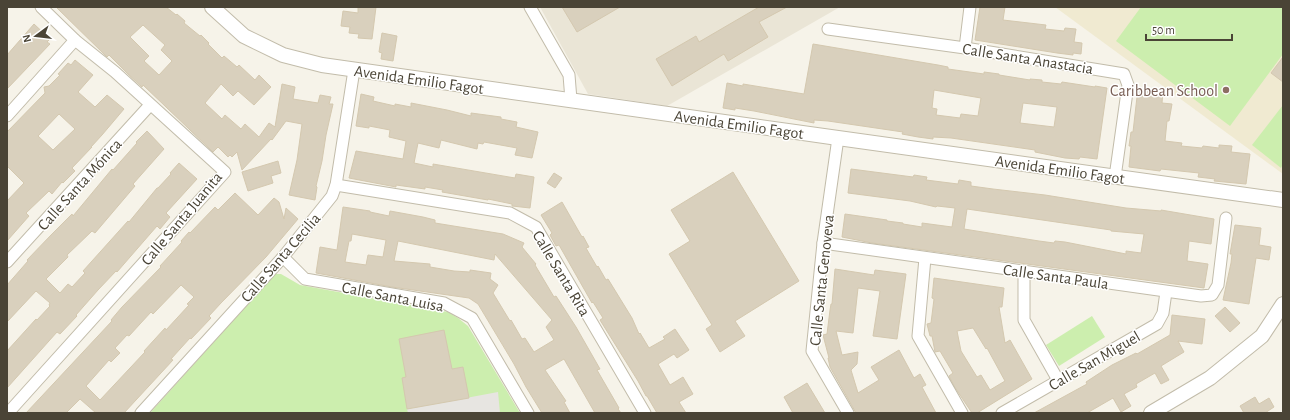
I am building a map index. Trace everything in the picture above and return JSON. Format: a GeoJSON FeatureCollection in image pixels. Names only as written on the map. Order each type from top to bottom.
{"type":"FeatureCollection","features":[{"type":"Feature","properties":{"kind":"street","name":"Calle Santa Juanita"},"geometry":{"type":"LineString","coordinates":[[8,413],[225,172],[115,72],[75,40],[41,7]]}},
{"type":"Feature","properties":{"kind":"street","name":"Avenida Emilio Fagot"},"geometry":{"type":"LineString","coordinates":[[212,7],[244,36],[283,55],[322,65],[1283,200]]}},
{"type":"Feature","properties":{"kind":"street"},"geometry":{"type":"LineString","coordinates":[[530,7],[569,75],[571,100]]}},
{"type":"Feature","properties":{"kind":"street"},"geometry":{"type":"LineString","coordinates":[[965,48],[970,7]]}},
{"type":"Feature","properties":{"kind":"street","name":"Calle Santa Anastacia"},"geometry":{"type":"LineString","coordinates":[[828,29],[965,48],[1124,74],[1128,85],[1115,177]]}},
{"type":"Feature","properties":{"kind":"street"},"geometry":{"type":"LineString","coordinates":[[7,116],[75,40]]}},
{"type":"Feature","properties":{"kind":"street","name":"Calle Santa Cecilia"},"geometry":{"type":"LineString","coordinates":[[141,413],[283,257],[332,196],[336,185],[354,70]]}},
{"type":"Feature","properties":{"kind":"street","name":"Calle Santa Mónica"},"geometry":{"type":"LineString","coordinates":[[7,262],[150,105]]}},
{"type":"Feature","properties":{"kind":"street","name":"Calle Santa Genoveva"},"geometry":{"type":"LineString","coordinates":[[838,138],[822,244],[812,351],[848,413]]}},
{"type":"Feature","properties":{"kind":"street","name":"Calle Santa Rita"},"geometry":{"type":"LineString","coordinates":[[336,185],[510,213],[536,227],[645,413]]}},
{"type":"Feature","properties":{"kind":"street","name":"Calle Santa Paula"},"geometry":{"type":"LineString","coordinates":[[822,244],[1201,296],[1212,295],[1218,285],[1226,218]]}},
{"type":"Feature","properties":{"kind":"street","name":"Calle Santa Luisa"},"geometry":{"type":"LineString","coordinates":[[283,257],[305,279],[444,303],[472,318],[528,413]]}},
{"type":"Feature","properties":{"kind":"street"},"geometry":{"type":"LineString","coordinates":[[925,258],[918,336],[962,413]]}},
{"type":"Feature","properties":{"kind":"street"},"geometry":{"type":"LineString","coordinates":[[1024,272],[1024,320],[1058,380]]}},
{"type":"Feature","properties":{"kind":"street","name":"Calle San Miguel"},"geometry":{"type":"LineString","coordinates":[[1002,413],[1157,324],[1163,313],[1166,292]]}},
{"type":"Feature","properties":{"kind":"street"},"geometry":{"type":"LineString","coordinates":[[1151,413],[1210,378],[1262,336],[1283,304]]}},
{"type":"Feature","properties":{"kind":"shaded area"},"geometry":{"type":"Polygon","coordinates":[[[540,7],[840,7],[667,106],[588,94],[540,7]]]}},
{"type":"Feature","properties":{"kind":"shaded area","name":"Caribbean School"},"geometry":{"type":"Polygon","coordinates":[[[1055,7],[1283,7],[1283,174],[1055,7]]]}},
{"type":"Feature","properties":{"kind":"shaded area"},"geometry":{"type":"Polygon","coordinates":[[[498,392],[500,413],[408,413],[407,409],[498,392]]]}},
{"type":"Feature","properties":{"kind":"green space","name":"Caribbean School"},"geometry":{"type":"Polygon","coordinates":[[[1141,7],[1283,7],[1283,54],[1230,126],[1116,41],[1141,7]]]}},
{"type":"Feature","properties":{"kind":"green space"},"geometry":{"type":"Polygon","coordinates":[[[1283,105],[1283,164],[1281,168],[1252,145],[1283,105]]]}},
{"type":"Feature","properties":{"kind":"green space"},"geometry":{"type":"Polygon","coordinates":[[[275,274],[281,274],[300,285],[448,312],[468,326],[520,413],[150,413],[275,274]]]}},
{"type":"Feature","properties":{"kind":"green space"},"geometry":{"type":"Polygon","coordinates":[[[1092,316],[1105,337],[1059,366],[1046,345],[1092,316]]]}},
{"type":"Feature","properties":{"kind":"building"},"geometry":{"type":"Polygon","coordinates":[[[56,7],[166,7],[176,15],[177,14],[185,21],[184,23],[200,36],[201,35],[222,58],[224,56],[237,67],[239,65],[255,80],[259,75],[271,87],[254,105],[238,91],[233,96],[221,84],[205,103],[222,119],[225,115],[241,129],[245,124],[259,137],[269,123],[275,127],[282,84],[295,87],[293,99],[318,103],[320,95],[331,97],[329,104],[333,104],[316,186],[315,200],[289,195],[297,160],[302,124],[286,121],[272,140],[271,139],[242,170],[237,152],[232,157],[230,155],[228,157],[218,147],[213,152],[143,85],[142,87],[109,55],[107,57],[56,7]],[[143,25],[130,37],[149,56],[144,61],[159,75],[172,61],[161,50],[165,45],[143,25]]]}},
{"type":"Feature","properties":{"kind":"building"},"geometry":{"type":"Polygon","coordinates":[[[358,7],[376,7],[372,39],[358,38],[359,34],[349,33],[350,27],[341,26],[343,11],[358,13],[358,7]]]}},
{"type":"Feature","properties":{"kind":"building"},"geometry":{"type":"Polygon","coordinates":[[[562,7],[620,7],[577,32],[562,7]]]}},
{"type":"Feature","properties":{"kind":"building"},"geometry":{"type":"Polygon","coordinates":[[[759,7],[787,7],[759,22],[768,37],[728,61],[724,54],[672,86],[656,59],[696,36],[699,42],[759,7]]]}},
{"type":"Feature","properties":{"kind":"building"},"geometry":{"type":"Polygon","coordinates":[[[980,7],[1005,7],[1003,20],[1046,25],[1045,29],[1064,31],[1065,28],[1076,29],[1074,42],[1082,43],[1081,54],[1073,53],[1073,55],[1057,53],[975,40],[980,7]]]}},
{"type":"Feature","properties":{"kind":"building"},"geometry":{"type":"Polygon","coordinates":[[[34,24],[50,39],[47,42],[50,44],[7,89],[7,55],[34,24]]]}},
{"type":"Feature","properties":{"kind":"building"},"geometry":{"type":"Polygon","coordinates":[[[382,33],[397,36],[393,61],[381,59],[382,53],[379,52],[382,33]]]}},
{"type":"Feature","properties":{"kind":"building"},"geometry":{"type":"Polygon","coordinates":[[[813,44],[938,65],[948,67],[948,69],[984,74],[984,72],[999,74],[1030,80],[1042,80],[1042,82],[1061,84],[1062,82],[1107,88],[1097,159],[1080,157],[1079,159],[1065,158],[1035,152],[1035,150],[951,138],[933,137],[933,139],[918,137],[902,134],[903,132],[828,121],[814,120],[814,123],[754,111],[723,108],[727,83],[743,86],[743,84],[804,94],[813,44]],[[934,90],[932,108],[937,109],[936,115],[960,118],[961,114],[978,116],[981,98],[934,90]],[[1023,103],[1020,123],[1054,127],[1057,107],[1023,103]]]}},
{"type":"Feature","properties":{"kind":"building"},"geometry":{"type":"Polygon","coordinates":[[[1283,57],[1283,82],[1271,73],[1283,57]]]}},
{"type":"Feature","properties":{"kind":"building"},"geometry":{"type":"Polygon","coordinates":[[[75,60],[93,75],[78,92],[95,107],[107,95],[124,109],[72,168],[75,171],[63,183],[62,182],[52,194],[49,191],[26,213],[29,216],[7,241],[7,201],[24,183],[7,166],[7,132],[45,93],[44,87],[49,86],[60,75],[58,74],[68,63],[71,65],[75,60]],[[59,114],[38,136],[53,150],[75,129],[59,114]]]}},
{"type":"Feature","properties":{"kind":"building"},"geometry":{"type":"Polygon","coordinates":[[[1138,88],[1163,91],[1162,103],[1172,104],[1169,121],[1167,121],[1165,141],[1182,143],[1181,146],[1202,148],[1203,146],[1219,148],[1219,145],[1232,146],[1231,152],[1250,154],[1246,184],[1214,181],[1215,179],[1198,177],[1199,173],[1161,169],[1160,171],[1129,167],[1131,146],[1129,146],[1131,132],[1133,132],[1138,88]]]}},
{"type":"Feature","properties":{"kind":"building"},"geometry":{"type":"Polygon","coordinates":[[[361,94],[374,97],[373,101],[395,106],[395,104],[411,107],[411,103],[471,116],[471,113],[501,117],[501,119],[517,122],[516,127],[538,132],[532,158],[515,155],[517,148],[484,142],[483,144],[478,143],[477,149],[441,140],[439,148],[418,143],[414,163],[433,167],[433,164],[515,178],[516,174],[534,177],[530,208],[512,206],[512,204],[488,199],[442,192],[443,190],[425,187],[425,189],[396,185],[396,187],[349,178],[356,151],[403,159],[406,141],[389,137],[390,130],[369,126],[369,128],[356,126],[361,94]]]}},
{"type":"Feature","properties":{"kind":"building"},"geometry":{"type":"Polygon","coordinates":[[[147,131],[164,149],[133,184],[135,186],[95,233],[92,231],[67,255],[68,257],[46,279],[60,293],[68,284],[72,287],[85,273],[83,271],[128,221],[129,222],[179,163],[197,179],[166,213],[170,217],[160,229],[157,226],[117,272],[116,271],[98,290],[76,315],[77,316],[60,334],[57,332],[7,388],[7,351],[50,306],[50,303],[36,291],[7,322],[7,285],[28,261],[27,260],[72,214],[73,216],[112,169],[113,170],[147,131]]]}},
{"type":"Feature","properties":{"kind":"building"},"geometry":{"type":"Polygon","coordinates":[[[278,161],[281,173],[271,176],[273,183],[248,191],[242,172],[278,161]]]}},
{"type":"Feature","properties":{"kind":"building"},"geometry":{"type":"Polygon","coordinates":[[[851,169],[913,177],[914,175],[927,177],[926,180],[958,184],[959,180],[971,182],[971,186],[1045,195],[1126,208],[1161,210],[1214,219],[1211,244],[1189,241],[1187,261],[1208,264],[1204,288],[872,243],[842,237],[845,214],[922,227],[922,223],[952,227],[955,208],[936,207],[910,201],[848,193],[851,169]],[[967,209],[964,229],[1054,243],[1055,241],[1065,242],[1126,254],[1126,251],[1141,253],[1144,234],[967,209]]]}},
{"type":"Feature","properties":{"kind":"building"},"geometry":{"type":"Polygon","coordinates":[[[733,172],[799,281],[735,321],[745,336],[720,352],[706,329],[712,325],[669,254],[690,241],[671,210],[733,172]]]}},
{"type":"Feature","properties":{"kind":"building"},"geometry":{"type":"Polygon","coordinates":[[[554,173],[562,178],[555,188],[547,183],[554,173]]]}},
{"type":"Feature","properties":{"kind":"building"},"geometry":{"type":"Polygon","coordinates":[[[235,193],[258,215],[274,198],[279,202],[284,219],[286,208],[298,219],[266,257],[209,316],[211,318],[191,339],[190,338],[171,359],[173,360],[124,413],[96,413],[80,399],[66,413],[26,413],[112,321],[111,320],[122,307],[161,267],[160,266],[189,232],[190,233],[215,207],[218,210],[235,193]],[[181,285],[153,314],[151,312],[129,336],[127,335],[115,348],[120,353],[111,362],[109,360],[86,386],[100,400],[145,352],[144,351],[165,328],[166,330],[189,305],[187,304],[194,297],[181,285]]]}},
{"type":"Feature","properties":{"kind":"building"},"geometry":{"type":"Polygon","coordinates":[[[562,202],[589,247],[586,248],[597,267],[598,266],[606,280],[608,279],[632,318],[639,334],[640,333],[649,348],[665,339],[663,337],[675,329],[689,350],[677,358],[674,354],[658,364],[670,385],[683,377],[693,394],[679,402],[686,413],[657,413],[600,320],[603,318],[593,302],[592,303],[559,245],[556,246],[550,235],[552,233],[541,215],[562,202]]]}},
{"type":"Feature","properties":{"kind":"building"},"geometry":{"type":"Polygon","coordinates":[[[343,207],[370,211],[389,216],[390,211],[423,217],[435,220],[435,223],[503,234],[524,243],[522,247],[536,264],[535,265],[554,297],[556,296],[576,327],[600,369],[597,370],[621,413],[595,413],[564,359],[545,370],[566,401],[564,402],[570,413],[542,413],[478,304],[469,298],[392,287],[316,273],[320,247],[337,250],[343,207]],[[352,234],[351,241],[349,241],[345,262],[366,265],[368,255],[383,257],[386,240],[352,234]],[[398,241],[394,261],[430,264],[430,267],[454,271],[470,272],[470,270],[491,273],[490,279],[498,285],[493,293],[522,339],[525,338],[534,352],[554,340],[546,327],[552,320],[495,254],[494,260],[398,241]]]}},
{"type":"Feature","properties":{"kind":"building"},"geometry":{"type":"Polygon","coordinates":[[[1235,225],[1261,228],[1259,245],[1271,247],[1269,260],[1256,258],[1249,304],[1223,300],[1231,263],[1232,254],[1230,254],[1235,225]]]}},
{"type":"Feature","properties":{"kind":"building"},"geometry":{"type":"Polygon","coordinates":[[[835,269],[874,275],[875,270],[906,274],[897,339],[873,336],[880,291],[858,288],[853,333],[836,331],[842,355],[858,352],[857,364],[851,370],[858,393],[879,380],[871,367],[899,350],[914,378],[920,374],[926,385],[922,387],[936,413],[856,413],[830,367],[823,335],[827,334],[832,304],[835,269]]]}},
{"type":"Feature","properties":{"kind":"building"},"geometry":{"type":"Polygon","coordinates":[[[934,278],[1004,288],[1002,307],[999,307],[1005,343],[1010,340],[1032,379],[977,413],[972,413],[954,386],[949,376],[953,373],[940,351],[935,352],[932,336],[930,336],[927,324],[931,323],[934,299],[932,298],[934,278]],[[973,328],[957,331],[961,351],[977,377],[981,375],[990,390],[1005,381],[987,348],[986,349],[973,328]]]}},
{"type":"Feature","properties":{"kind":"building"},"geometry":{"type":"Polygon","coordinates":[[[1225,307],[1240,323],[1230,332],[1215,316],[1225,307]]]}},
{"type":"Feature","properties":{"kind":"building"},"geometry":{"type":"Polygon","coordinates":[[[1172,315],[1205,319],[1202,344],[1178,341],[1184,352],[1161,366],[1169,380],[1161,384],[1155,373],[1136,384],[1137,387],[1124,394],[1131,406],[1121,412],[1113,398],[1087,413],[1034,413],[1087,384],[1086,382],[1112,365],[1136,353],[1137,354],[1170,335],[1172,315]]]}},
{"type":"Feature","properties":{"kind":"building"},"geometry":{"type":"Polygon","coordinates":[[[444,330],[452,369],[463,367],[469,398],[407,409],[402,378],[406,377],[399,339],[444,330]]]}},
{"type":"Feature","properties":{"kind":"building"},"geometry":{"type":"Polygon","coordinates":[[[807,383],[825,413],[793,413],[784,397],[807,383]]]}},
{"type":"Feature","properties":{"kind":"building"},"geometry":{"type":"Polygon","coordinates":[[[1255,397],[1259,404],[1269,398],[1274,407],[1265,413],[1244,413],[1240,406],[1255,397]]]}},
{"type":"Feature","properties":{"kind":"place","name":"Caribbean School"},"geometry":{"type":"Point","coordinates":[1226,90]}}]}
